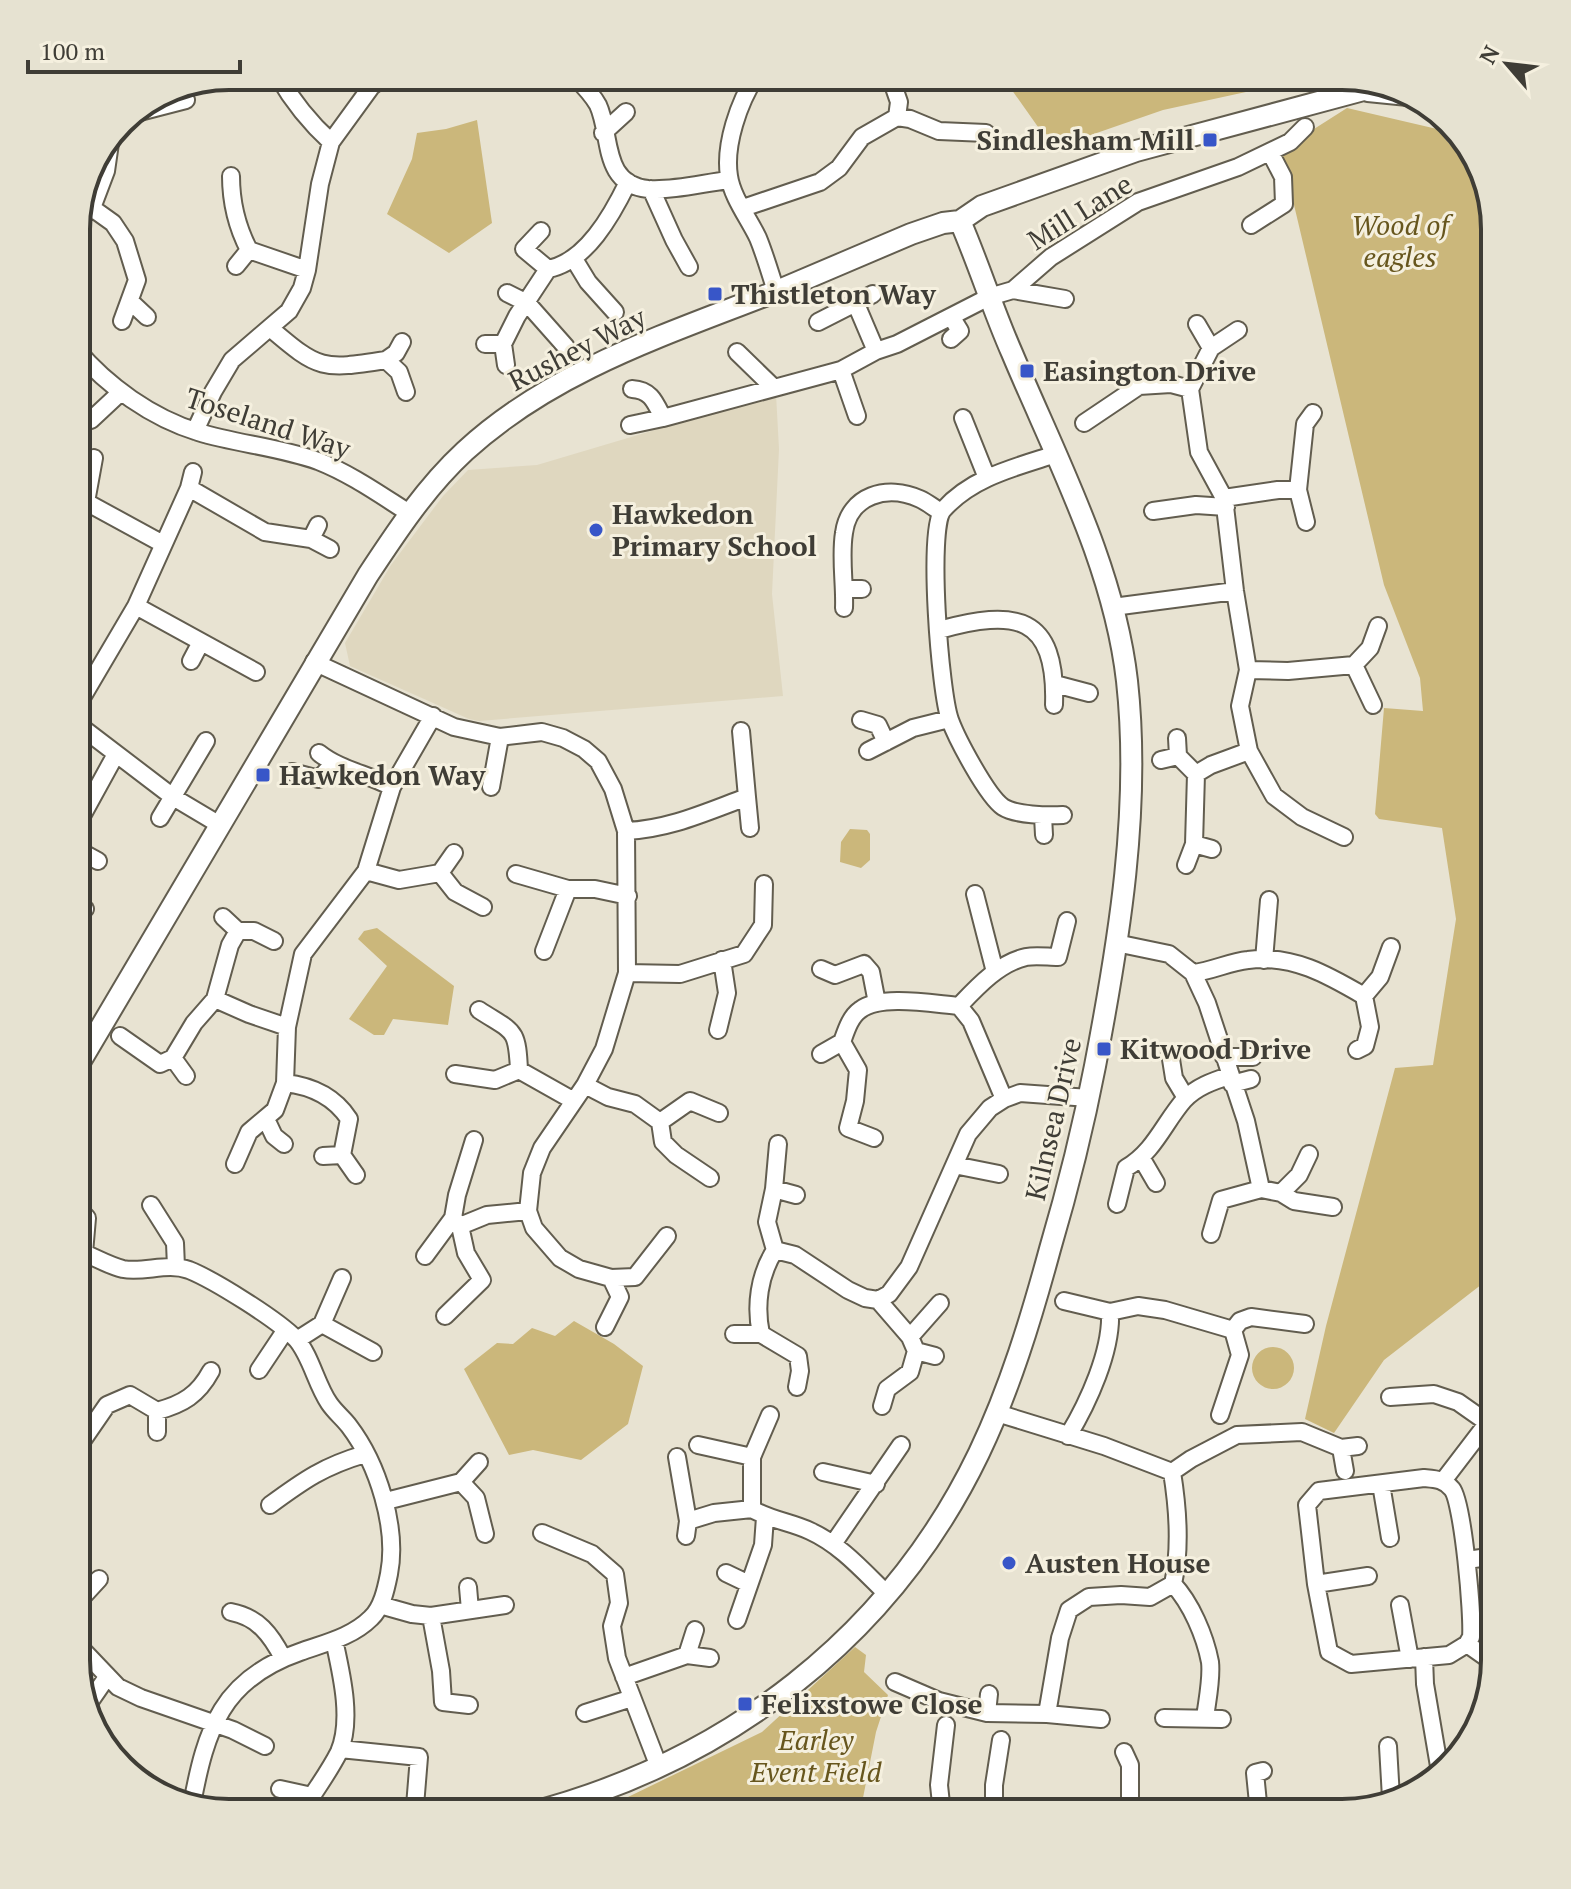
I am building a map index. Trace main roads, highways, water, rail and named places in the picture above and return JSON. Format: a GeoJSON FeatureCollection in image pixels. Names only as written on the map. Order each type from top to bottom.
{"type":"FeatureCollection","features":[{"type":"Feature","properties":{"kind":"place","name":"Sindlesham Mill"},"geometry":{"type":"Point","coordinates":[1210,140]}},
{"type":"Feature","properties":{"kind":"place","name":"Thistleton Way"},"geometry":{"type":"Point","coordinates":[715,294]}},
{"type":"Feature","properties":{"kind":"place","name":"Easington Drive"},"geometry":{"type":"Point","coordinates":[1027,371]}},
{"type":"Feature","properties":{"kind":"place","name":"Hawkedon Primary School"},"geometry":{"type":"Point","coordinates":[596,530]}},
{"type":"Feature","properties":{"kind":"place","name":"Hawkedon Way"},"geometry":{"type":"Point","coordinates":[263,775]}},
{"type":"Feature","properties":{"kind":"place","name":"Kitwood Drive"},"geometry":{"type":"Point","coordinates":[1104,1049]}},
{"type":"Feature","properties":{"kind":"place","name":"Austen House"},"geometry":{"type":"Point","coordinates":[1009,1563]}},
{"type":"Feature","properties":{"kind":"place","name":"Felixstowe Close"},"geometry":{"type":"Point","coordinates":[745,1704]}},
{"type":"Feature","properties":{"kind":"park label","name":"Wood of eagles"},"geometry":{"type":"Point","coordinates":[1400,241]}},
{"type":"Feature","properties":{"kind":"park label","name":"Earley Event Field"},"geometry":{"type":"Point","coordinates":[816,1756]}}]}
